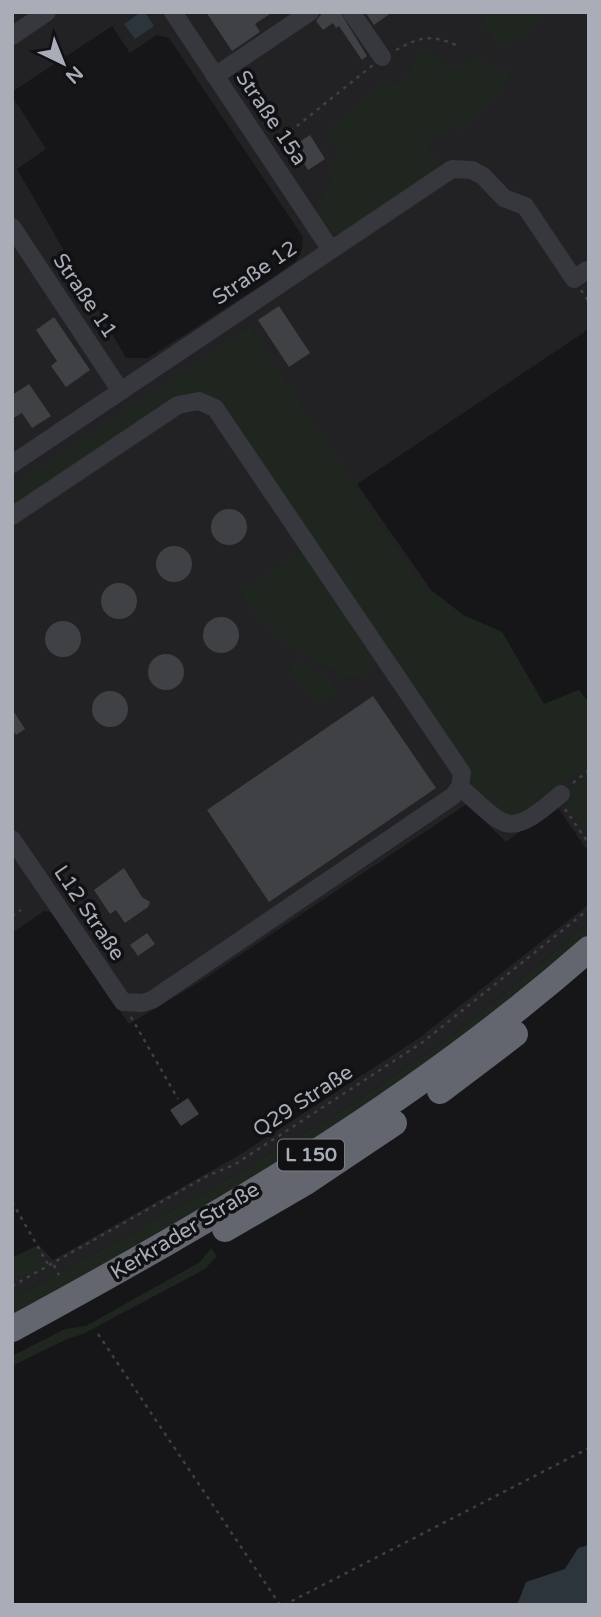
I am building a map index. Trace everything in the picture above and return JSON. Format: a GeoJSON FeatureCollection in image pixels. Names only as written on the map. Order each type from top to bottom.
{"type":"FeatureCollection","features":[{"type":"Feature","properties":{"kind":"highway","name":"Kerkrader Straße"},"geometry":{"type":"LineString","coordinates":[[12,1329],[143,1258],[385,1108],[475,1042],[589,949]]}},
{"type":"Feature","properties":{"kind":"highway","name":"Kerkrader Straße"},"geometry":{"type":"LineString","coordinates":[[12,1346],[153,1272],[306,1182],[486,1057],[589,973]]}},
{"type":"Feature","properties":{"kind":"street"},"geometry":{"type":"LineString","coordinates":[[12,36],[47,12]]}},
{"type":"Feature","properties":{"kind":"street","name":"Straße 15a"},"geometry":{"type":"LineString","coordinates":[[173,12],[331,250]]}},
{"type":"Feature","properties":{"kind":"street"},"geometry":{"type":"LineString","coordinates":[[215,76],[310,12]]}},
{"type":"Feature","properties":{"kind":"street"},"geometry":{"type":"LineString","coordinates":[[351,12],[382,57]]}},
{"type":"Feature","properties":{"kind":"street","name":"Straße 12"},"geometry":{"type":"LineString","coordinates":[[12,464],[452,169],[472,170],[504,198],[526,206],[574,279],[587,270]]}},
{"type":"Feature","properties":{"kind":"street","name":"Straße 11"},"geometry":{"type":"LineString","coordinates":[[12,227],[120,390]]}},
{"type":"Feature","properties":{"kind":"street"},"geometry":{"type":"LineString","coordinates":[[12,516],[178,405],[199,401],[215,408],[461,773],[460,787],[453,796],[152,1000],[129,1003]]}},
{"type":"Feature","properties":{"kind":"street"},"geometry":{"type":"LineString","coordinates":[[460,787],[496,821],[508,826],[520,825],[559,795]]}},
{"type":"Feature","properties":{"kind":"street","name":"L12 Straße"},"geometry":{"type":"LineString","coordinates":[[12,839],[129,1003]]}},
{"type":"Feature","properties":{"kind":"path"},"geometry":{"type":"LineString","coordinates":[[266,151],[382,57],[412,42],[436,36],[456,45]]}},
{"type":"Feature","properties":{"kind":"path"},"geometry":{"type":"LineString","coordinates":[[589,770],[559,795],[589,844]]}},
{"type":"Feature","properties":{"kind":"path","name":"Q29 Straße"},"geometry":{"type":"LineString","coordinates":[[12,1286],[207,1176],[234,1165],[423,1042],[589,909]]}},
{"type":"Feature","properties":{"kind":"path"},"geometry":{"type":"LineString","coordinates":[[12,916],[21,910]]}},
{"type":"Feature","properties":{"kind":"path"},"geometry":{"type":"LineString","coordinates":[[129,1003],[178,1098]]}},
{"type":"Feature","properties":{"kind":"path"},"geometry":{"type":"LineString","coordinates":[[12,1202],[49,1267]]}},
{"type":"Feature","properties":{"kind":"path"},"geometry":{"type":"LineString","coordinates":[[54,1264],[59,1275]]}},
{"type":"Feature","properties":{"kind":"path"},"geometry":{"type":"LineString","coordinates":[[98,1334],[282,1605],[589,1448]]}},
{"type":"Feature","properties":{"kind":"shaded area"},"geometry":{"type":"Polygon","coordinates":[[[12,12],[589,14],[589,329],[357,484],[431,590],[463,615],[502,632],[544,704],[579,690],[589,703],[589,853],[558,808],[544,813],[506,842],[467,804],[198,983],[129,1024],[51,912],[44,911],[12,933],[12,96],[46,149],[17,169],[126,358],[148,358],[271,279],[296,261],[302,249],[303,237],[169,38],[157,35],[130,53],[112,26],[12,92],[12,12]]]}},
{"type":"Feature","properties":{"kind":"shaded area"},"geometry":{"type":"Polygon","coordinates":[[[145,12],[154,26],[135,39],[124,24],[145,12]]]}},
{"type":"Feature","properties":{"kind":"shaded area"},"geometry":{"type":"Polygon","coordinates":[[[483,12],[545,12],[536,25],[519,39],[497,44],[481,23],[483,12]]]}},
{"type":"Feature","properties":{"kind":"shaded area"},"geometry":{"type":"Polygon","coordinates":[[[423,48],[453,70],[480,55],[498,77],[503,64],[511,76],[490,102],[471,118],[461,135],[454,124],[426,144],[440,168],[342,235],[333,232],[313,210],[328,187],[333,175],[334,161],[341,154],[327,130],[381,85],[403,82],[423,48]]]}},
{"type":"Feature","properties":{"kind":"shaded area"},"geometry":{"type":"Polygon","coordinates":[[[249,327],[426,593],[431,590],[463,615],[502,632],[544,704],[579,690],[589,703],[589,764],[514,821],[486,800],[474,787],[204,396],[12,511],[12,486],[249,327]]]}},
{"type":"Feature","properties":{"kind":"shaded area"},"geometry":{"type":"Polygon","coordinates":[[[303,550],[376,660],[363,674],[345,677],[275,637],[240,593],[303,550]]]}},
{"type":"Feature","properties":{"kind":"shaded area"},"geometry":{"type":"Polygon","coordinates":[[[298,661],[331,681],[337,692],[322,702],[315,702],[290,669],[298,661]]]}},
{"type":"Feature","properties":{"kind":"shaded area"},"geometry":{"type":"Polygon","coordinates":[[[589,773],[589,835],[562,796],[589,773]]]}},
{"type":"Feature","properties":{"kind":"shaded area"},"geometry":{"type":"Polygon","coordinates":[[[589,904],[589,923],[461,1029],[359,1100],[216,1186],[12,1299],[12,1258],[39,1245],[53,1260],[241,1154],[419,1038],[589,904]]]}},
{"type":"Feature","properties":{"kind":"shaded area"},"geometry":{"type":"Polygon","coordinates":[[[589,923],[589,939],[507,1006],[320,1142],[12,1317],[12,1299],[216,1186],[359,1100],[461,1029],[589,923]]]}},
{"type":"Feature","properties":{"kind":"shaded area"},"geometry":{"type":"Polygon","coordinates":[[[34,1247],[46,1265],[12,1282],[12,1258],[34,1247]]]}},
{"type":"Feature","properties":{"kind":"shaded area"},"geometry":{"type":"Polygon","coordinates":[[[211,1248],[217,1256],[205,1269],[83,1334],[12,1366],[12,1356],[65,1329],[86,1326],[200,1262],[211,1248]]]}},
{"type":"Feature","properties":{"kind":"shaded area"},"geometry":{"type":"Polygon","coordinates":[[[589,1545],[589,1605],[517,1605],[526,1582],[565,1569],[578,1548],[589,1545]]]}},
{"type":"Feature","properties":{"kind":"building"},"geometry":{"type":"Polygon","coordinates":[[[206,12],[273,12],[255,24],[260,32],[232,51],[206,12]]]}},
{"type":"Feature","properties":{"kind":"building"},"geometry":{"type":"Polygon","coordinates":[[[323,12],[340,12],[367,56],[362,60],[339,26],[336,28],[333,23],[323,30],[316,21],[323,12]]]}},
{"type":"Feature","properties":{"kind":"building"},"geometry":{"type":"Polygon","coordinates":[[[365,12],[392,12],[374,25],[365,12]]]}},
{"type":"Feature","properties":{"kind":"building"},"geometry":{"type":"Polygon","coordinates":[[[310,135],[325,159],[308,170],[293,146],[310,135]]]}},
{"type":"Feature","properties":{"kind":"building"},"geometry":{"type":"Polygon","coordinates":[[[279,306],[310,353],[289,367],[258,320],[279,306]]]}},
{"type":"Feature","properties":{"kind":"building"},"geometry":{"type":"Polygon","coordinates":[[[54,317],[90,370],[66,387],[51,366],[57,361],[36,330],[54,317]]]}},
{"type":"Feature","properties":{"kind":"building"},"geometry":{"type":"Polygon","coordinates":[[[29,384],[51,416],[32,428],[22,413],[12,419],[12,395],[29,384]]]}},
{"type":"Feature","properties":{"kind":"building"},"geometry":{"type":"Polygon","coordinates":[[[229,509],[242,514],[247,527],[242,540],[229,545],[216,540],[211,527],[216,514],[229,509]]]}},
{"type":"Feature","properties":{"kind":"building"},"geometry":{"type":"Polygon","coordinates":[[[174,546],[187,551],[192,564],[187,577],[174,582],[161,577],[156,564],[161,551],[174,546]]]}},
{"type":"Feature","properties":{"kind":"building"},"geometry":{"type":"Polygon","coordinates":[[[119,583],[132,588],[137,601],[132,614],[119,619],[106,614],[101,601],[106,588],[119,583]]]}},
{"type":"Feature","properties":{"kind":"building"},"geometry":{"type":"Polygon","coordinates":[[[221,617],[234,622],[239,635],[234,648],[221,653],[208,648],[203,635],[208,622],[221,617]]]}},
{"type":"Feature","properties":{"kind":"building"},"geometry":{"type":"Polygon","coordinates":[[[63,621],[76,626],[81,639],[76,652],[63,657],[50,652],[45,639],[50,626],[63,621]]]}},
{"type":"Feature","properties":{"kind":"building"},"geometry":{"type":"Polygon","coordinates":[[[166,654],[179,659],[184,672],[179,685],[166,690],[153,685],[148,672],[153,659],[166,654]]]}},
{"type":"Feature","properties":{"kind":"building"},"geometry":{"type":"Polygon","coordinates":[[[110,691],[123,696],[128,709],[123,722],[110,727],[97,722],[92,709],[97,696],[110,691]]]}},
{"type":"Feature","properties":{"kind":"building"},"geometry":{"type":"Polygon","coordinates":[[[373,696],[436,788],[269,902],[207,810],[373,696]]]}},
{"type":"Feature","properties":{"kind":"building"},"geometry":{"type":"Polygon","coordinates":[[[12,709],[25,729],[16,735],[12,729],[12,709]]]}},
{"type":"Feature","properties":{"kind":"building"},"geometry":{"type":"Polygon","coordinates":[[[124,868],[142,897],[150,902],[148,907],[125,923],[116,910],[110,914],[94,890],[124,868]]]}},
{"type":"Feature","properties":{"kind":"building"},"geometry":{"type":"Polygon","coordinates":[[[147,933],[155,944],[138,956],[130,945],[147,933]]]}},
{"type":"Feature","properties":{"kind":"building"},"geometry":{"type":"Polygon","coordinates":[[[188,1098],[199,1114],[181,1126],[170,1110],[188,1098]]]}}]}
